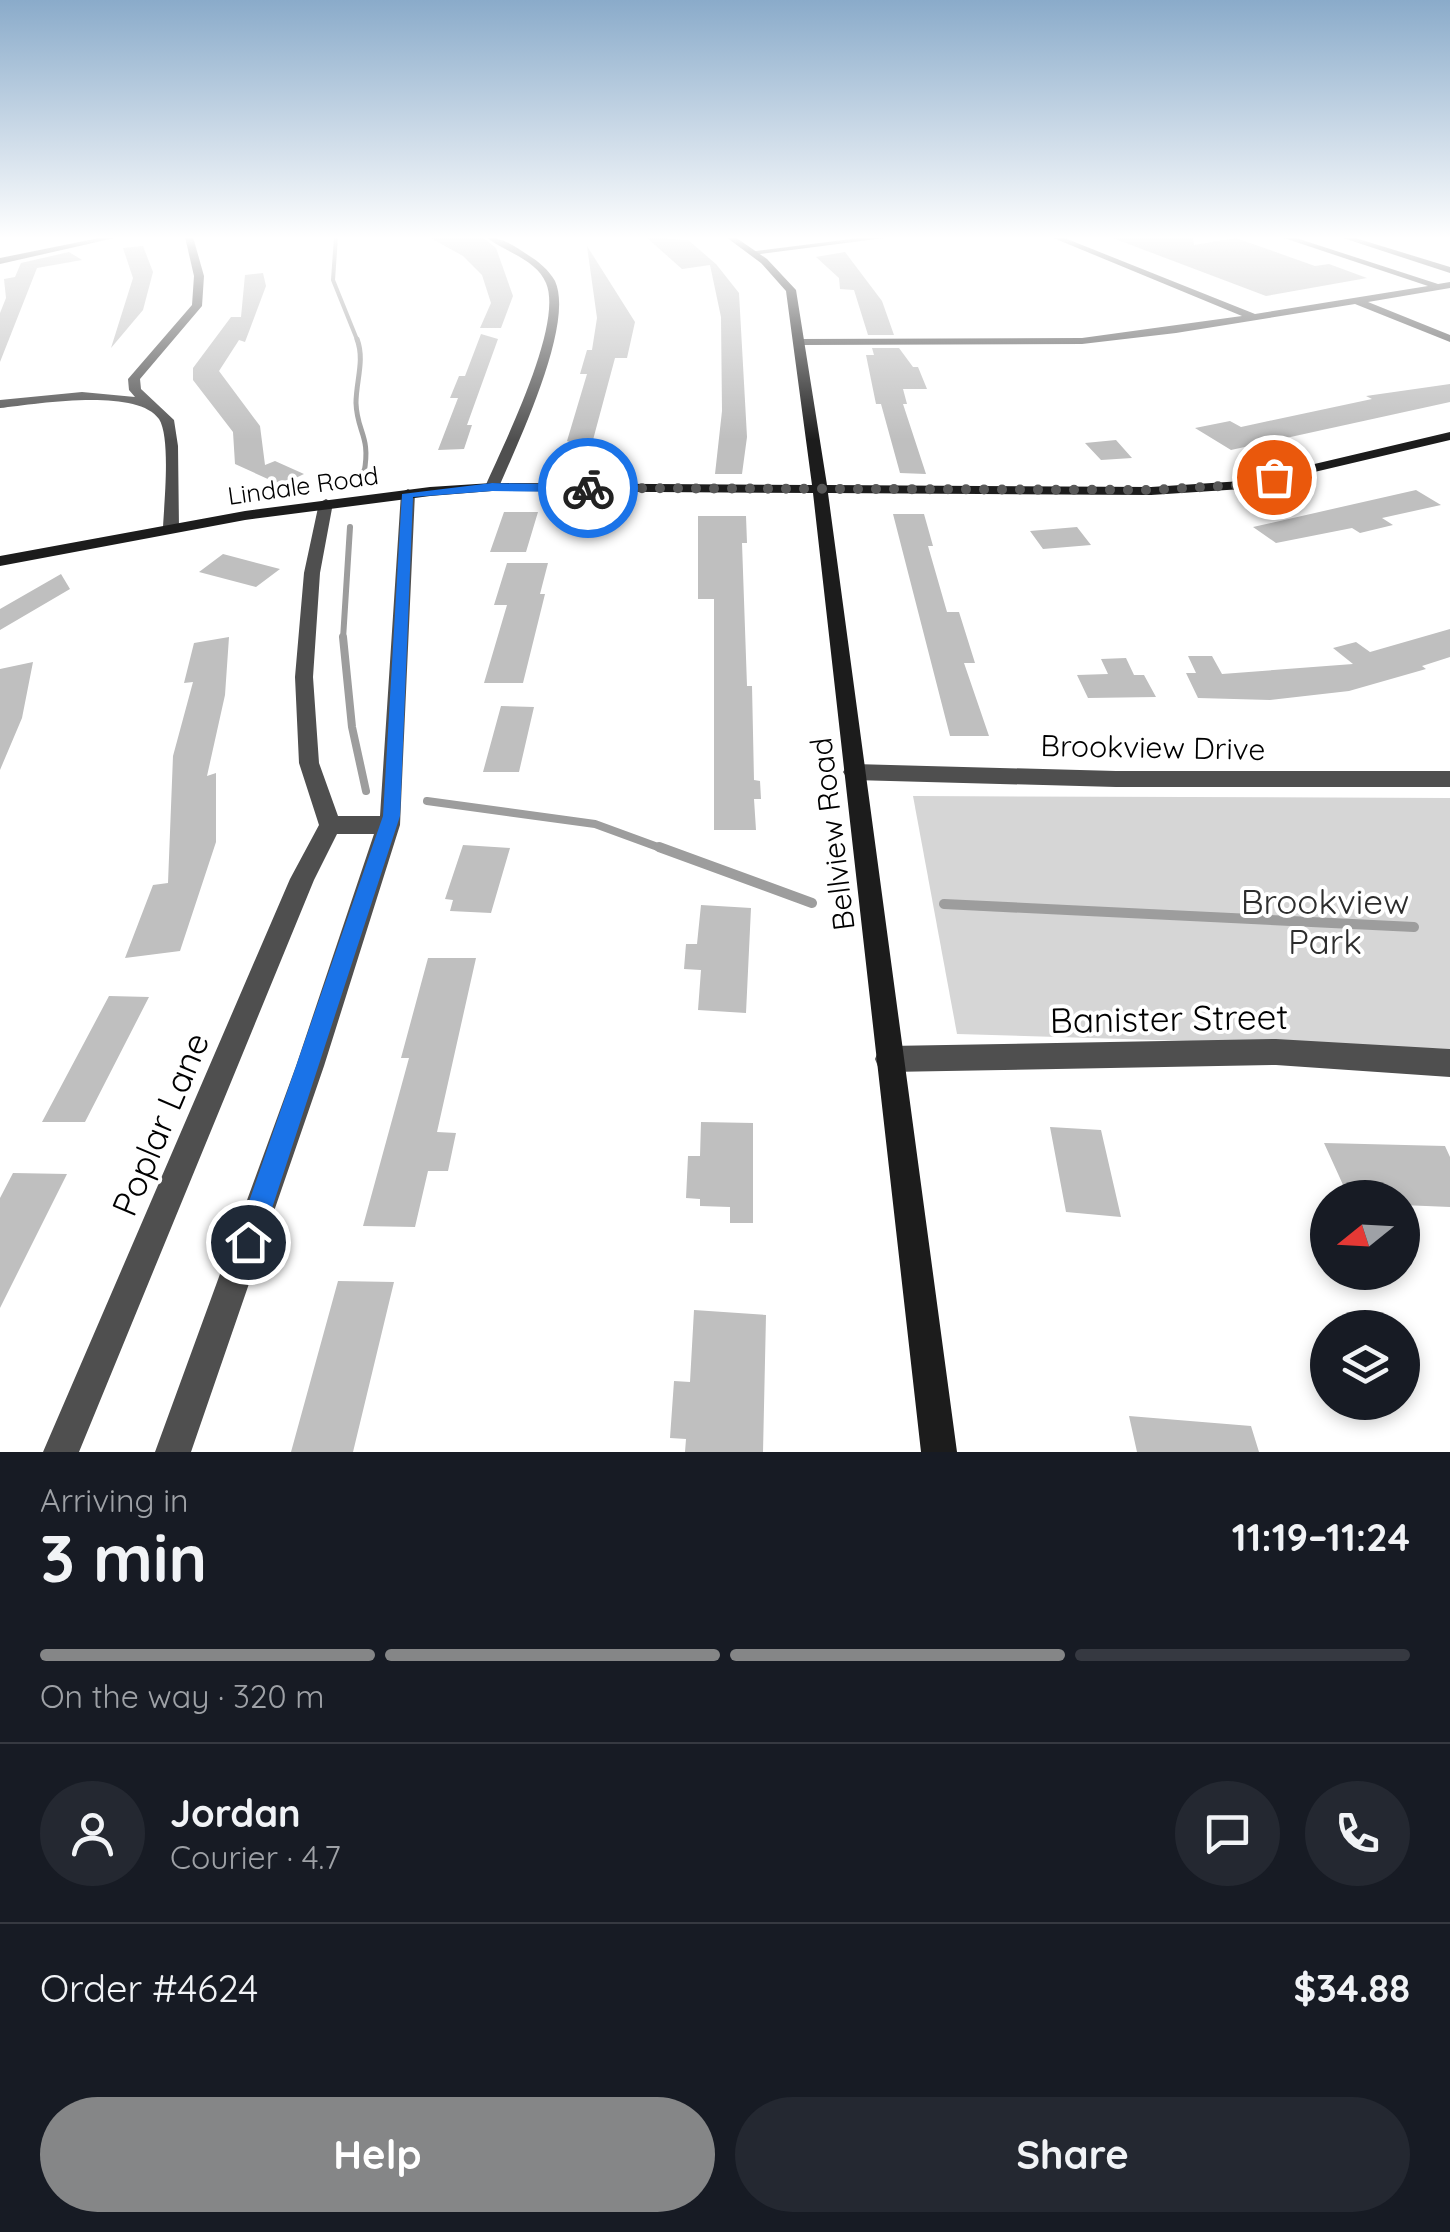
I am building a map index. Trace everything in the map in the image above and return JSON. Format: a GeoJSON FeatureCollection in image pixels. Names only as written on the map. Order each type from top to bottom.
{"type":"FeatureCollection","features":[{"type":"Feature","properties":{"kind":"street"},"geometry":{"type":"LineString","coordinates":[[82,396],[134,378],[197,305]]}},
{"type":"Feature","properties":{"kind":"street"},"geometry":{"type":"LineString","coordinates":[[492,487],[530,393],[556,305]]}},
{"type":"Feature","properties":{"kind":"street","name":"Bellview Road"},"geometry":{"type":"LineString","coordinates":[[794,305],[820,490],[938,1452]]}},
{"type":"Feature","properties":{"kind":"street"},"geometry":{"type":"LineString","coordinates":[[1225,305],[1253,316]]}},
{"type":"Feature","properties":{"kind":"street"},"geometry":{"type":"LineString","coordinates":[[800,342],[1082,341],[1325,305]]}},
{"type":"Feature","properties":{"kind":"street"},"geometry":{"type":"LineString","coordinates":[[1367,305],[1450,339]]}},
{"type":"Feature","properties":{"kind":"street"},"geometry":{"type":"LineString","coordinates":[[134,378],[134,390],[167,420],[171,446],[171,528]]}},
{"type":"Feature","properties":{"kind":"street"},"geometry":{"type":"LineString","coordinates":[[0,404],[82,396],[148,402]]}},
{"type":"Feature","properties":{"kind":"street","name":"Lindale Road"},"geometry":{"type":"LineString","coordinates":[[0,562],[171,528],[408,494],[492,487],[1151,490],[1242,485],[1450,436]]}},
{"type":"Feature","properties":{"kind":"street"},"geometry":{"type":"LineString","coordinates":[[173,1452],[310,1066],[389,824],[408,494]]}},
{"type":"Feature","properties":{"kind":"street"},"geometry":{"type":"LineString","coordinates":[[326,503],[312,573],[304,677],[309,763],[330,825],[389,824]]}},
{"type":"Feature","properties":{"kind":"street","name":"Brookview Drive"},"geometry":{"type":"LineString","coordinates":[[854,772],[1116,779],[1450,778]]}},
{"type":"Feature","properties":{"kind":"street","name":"Poplar Lane"},"geometry":{"type":"LineString","coordinates":[[61,1452],[302,880],[330,825]]}},
{"type":"Feature","properties":{"kind":"street","name":"Banister Street"},"geometry":{"type":"LineString","coordinates":[[889,1059],[1276,1052],[1450,1063]]}},
{"type":"Feature","properties":{"kind":"green space","name":"Brookview Park"},"geometry":{"type":"Polygon","coordinates":[[[913,796],[1450,798],[1450,1049],[957,1034],[913,796]]]}},
{"type":"Feature","properties":{"kind":"building"},"geometry":{"type":"Polygon","coordinates":[[[3,305],[23,305],[0,362],[3,305]]]}},
{"type":"Feature","properties":{"kind":"building"},"geometry":{"type":"Polygon","coordinates":[[[125,305],[144,305],[143,310],[111,348],[125,305]]]}},
{"type":"Feature","properties":{"kind":"building"},"geometry":{"type":"Polygon","coordinates":[[[242,305],[259,305],[245,342],[239,340],[219,371],[260,426],[265,465],[275,461],[304,474],[281,485],[235,464],[233,432],[193,380],[193,368],[231,317],[241,317],[242,305]]]}},
{"type":"Feature","properties":{"kind":"building"},"geometry":{"type":"Polygon","coordinates":[[[490,305],[510,305],[501,328],[480,328],[490,305]]]}},
{"type":"Feature","properties":{"kind":"building"},"geometry":{"type":"Polygon","coordinates":[[[595,305],[624,305],[635,322],[627,358],[615,358],[590,451],[567,441],[587,374],[580,374],[587,350],[592,350],[595,305]]]}},
{"type":"Feature","properties":{"kind":"building"},"geometry":{"type":"Polygon","coordinates":[[[718,305],[740,305],[747,437],[742,474],[715,474],[722,411],[718,305]]]}},
{"type":"Feature","properties":{"kind":"building"},"geometry":{"type":"Polygon","coordinates":[[[859,305],[883,305],[894,335],[868,335],[859,305]]]}},
{"type":"Feature","properties":{"kind":"building"},"geometry":{"type":"Polygon","coordinates":[[[481,334],[498,339],[467,425],[472,425],[464,449],[438,450],[458,398],[450,398],[459,376],[465,376],[481,334]]]}},
{"type":"Feature","properties":{"kind":"building"},"geometry":{"type":"Polygon","coordinates":[[[872,348],[899,348],[913,367],[918,367],[927,389],[903,389],[907,404],[903,404],[926,474],[900,473],[881,404],[876,404],[866,355],[874,355],[872,348]]]}},
{"type":"Feature","properties":{"kind":"building"},"geometry":{"type":"Polygon","coordinates":[[[1450,384],[1450,402],[1231,450],[1195,428],[1230,421],[1241,427],[1372,399],[1366,396],[1450,384]]]}},
{"type":"Feature","properties":{"kind":"building"},"geometry":{"type":"Polygon","coordinates":[[[1116,440],[1132,458],[1101,460],[1085,443],[1116,440]]]}},
{"type":"Feature","properties":{"kind":"building"},"geometry":{"type":"Polygon","coordinates":[[[1416,490],[1441,505],[1382,518],[1393,525],[1360,533],[1352,528],[1276,543],[1253,527],[1416,490]]]}},
{"type":"Feature","properties":{"kind":"building"},"geometry":{"type":"Polygon","coordinates":[[[504,512],[538,512],[526,552],[490,552],[504,512]]]}},
{"type":"Feature","properties":{"kind":"building"},"geometry":{"type":"Polygon","coordinates":[[[893,514],[924,514],[933,546],[928,546],[947,612],[959,612],[975,663],[964,663],[989,736],[950,736],[893,514]]]}},
{"type":"Feature","properties":{"kind":"building"},"geometry":{"type":"Polygon","coordinates":[[[698,516],[746,516],[747,543],[742,543],[747,686],[752,686],[754,780],[760,781],[761,799],[754,799],[756,830],[714,830],[714,599],[698,599],[698,516]]]}},
{"type":"Feature","properties":{"kind":"building"},"geometry":{"type":"Polygon","coordinates":[[[1077,527],[1091,545],[1043,549],[1030,531],[1077,527]]]}},
{"type":"Feature","properties":{"kind":"building"},"geometry":{"type":"Polygon","coordinates":[[[223,554],[280,569],[256,587],[199,572],[223,554]]]}},
{"type":"Feature","properties":{"kind":"building"},"geometry":{"type":"Polygon","coordinates":[[[507,563],[548,563],[540,594],[545,594],[523,683],[484,683],[507,605],[494,605],[507,563]]]}},
{"type":"Feature","properties":{"kind":"building"},"geometry":{"type":"Polygon","coordinates":[[[61,574],[70,589],[0,630],[0,609],[61,574]]]}},
{"type":"Feature","properties":{"kind":"building"},"geometry":{"type":"Polygon","coordinates":[[[1450,629],[1450,657],[1422,666],[1426,669],[1349,691],[1270,700],[1198,698],[1186,673],[1196,673],[1188,656],[1212,656],[1222,674],[1353,664],[1333,648],[1356,642],[1370,652],[1450,629]]]}},
{"type":"Feature","properties":{"kind":"building"},"geometry":{"type":"Polygon","coordinates":[[[229,637],[225,695],[207,776],[216,773],[216,842],[180,951],[125,958],[153,885],[168,883],[173,756],[193,682],[184,683],[194,643],[229,637]]]}},
{"type":"Feature","properties":{"kind":"building"},"geometry":{"type":"Polygon","coordinates":[[[1126,658],[1134,675],[1144,675],[1156,697],[1088,698],[1077,675],[1108,674],[1101,659],[1126,658]]]}},
{"type":"Feature","properties":{"kind":"building"},"geometry":{"type":"Polygon","coordinates":[[[33,662],[22,718],[0,770],[0,669],[33,662]]]}},
{"type":"Feature","properties":{"kind":"building"},"geometry":{"type":"Polygon","coordinates":[[[501,706],[534,707],[519,772],[483,772],[501,706]]]}},
{"type":"Feature","properties":{"kind":"building"},"geometry":{"type":"Polygon","coordinates":[[[463,845],[510,848],[491,913],[450,911],[453,900],[445,899],[463,845]]]}},
{"type":"Feature","properties":{"kind":"building"},"geometry":{"type":"Polygon","coordinates":[[[701,905],[751,908],[746,1013],[698,1010],[701,970],[684,969],[686,944],[697,944],[701,905]]]}},
{"type":"Feature","properties":{"kind":"building"},"geometry":{"type":"Polygon","coordinates":[[[428,958],[476,958],[437,1132],[456,1133],[448,1171],[428,1171],[415,1227],[363,1226],[409,1058],[401,1058],[428,958]]]}},
{"type":"Feature","properties":{"kind":"building"},"geometry":{"type":"Polygon","coordinates":[[[109,996],[149,997],[85,1122],[42,1122],[109,996]]]}},
{"type":"Feature","properties":{"kind":"building"},"geometry":{"type":"Polygon","coordinates":[[[701,1122],[753,1123],[753,1223],[730,1223],[730,1207],[700,1206],[700,1199],[686,1198],[688,1156],[700,1156],[701,1122]]]}},
{"type":"Feature","properties":{"kind":"building"},"geometry":{"type":"Polygon","coordinates":[[[1050,1127],[1101,1130],[1121,1217],[1066,1212],[1050,1127]]]}},
{"type":"Feature","properties":{"kind":"building"},"geometry":{"type":"Polygon","coordinates":[[[1324,1143],[1445,1146],[1450,1157],[1450,1207],[1420,1206],[1420,1180],[1341,1180],[1324,1143]]]}},
{"type":"Feature","properties":{"kind":"building"},"geometry":{"type":"Polygon","coordinates":[[[13,1173],[67,1174],[0,1308],[0,1198],[13,1173]]]}},
{"type":"Feature","properties":{"kind":"building"},"geometry":{"type":"Polygon","coordinates":[[[338,1281],[394,1282],[353,1452],[291,1452],[338,1281]]]}},
{"type":"Feature","properties":{"kind":"building"},"geometry":{"type":"Polygon","coordinates":[[[694,1310],[766,1315],[763,1452],[685,1452],[686,1439],[670,1438],[674,1381],[690,1382],[694,1310]]]}},
{"type":"Feature","properties":{"kind":"building"},"geometry":{"type":"Polygon","coordinates":[[[1129,1416],[1251,1426],[1259,1452],[1137,1452],[1129,1416]]]}},
{"type":"Feature","properties":{"kind":"waterway"},"geometry":{"type":"LineString","coordinates":[[343,305],[357,340]]}},
{"type":"Feature","properties":{"kind":"waterway"},"geometry":{"type":"LineString","coordinates":[[357,340],[360,363],[356,403],[366,450],[364,473]]}},
{"type":"Feature","properties":{"kind":"waterway"},"geometry":{"type":"LineString","coordinates":[[362,483],[364,471]]}},
{"type":"Feature","properties":{"kind":"waterway"},"geometry":{"type":"LineString","coordinates":[[343,638],[350,527]]}},
{"type":"Feature","properties":{"kind":"waterway"},"geometry":{"type":"LineString","coordinates":[[343,638],[352,727],[366,791]]}},
{"type":"Feature","properties":{"kind":"waterway"},"geometry":{"type":"LineString","coordinates":[[427,801],[595,824],[666,850]]}},
{"type":"Feature","properties":{"kind":"waterway"},"geometry":{"type":"LineString","coordinates":[[659,847],[812,903]]}},
{"type":"Feature","properties":{"kind":"waterway"},"geometry":{"type":"LineString","coordinates":[[944,904],[1414,927]]}},
{"type":"Feature","properties":{"kind":"way so far"},"geometry":{"type":"LineString","coordinates":[[588,488],[1151,490],[1242,485],[1274,477]]}},
{"type":"Feature","properties":{"kind":"route"},"geometry":{"type":"LineString","coordinates":[[248,1242],[392,816],[408,494],[492,487],[588,488]]}}]}
